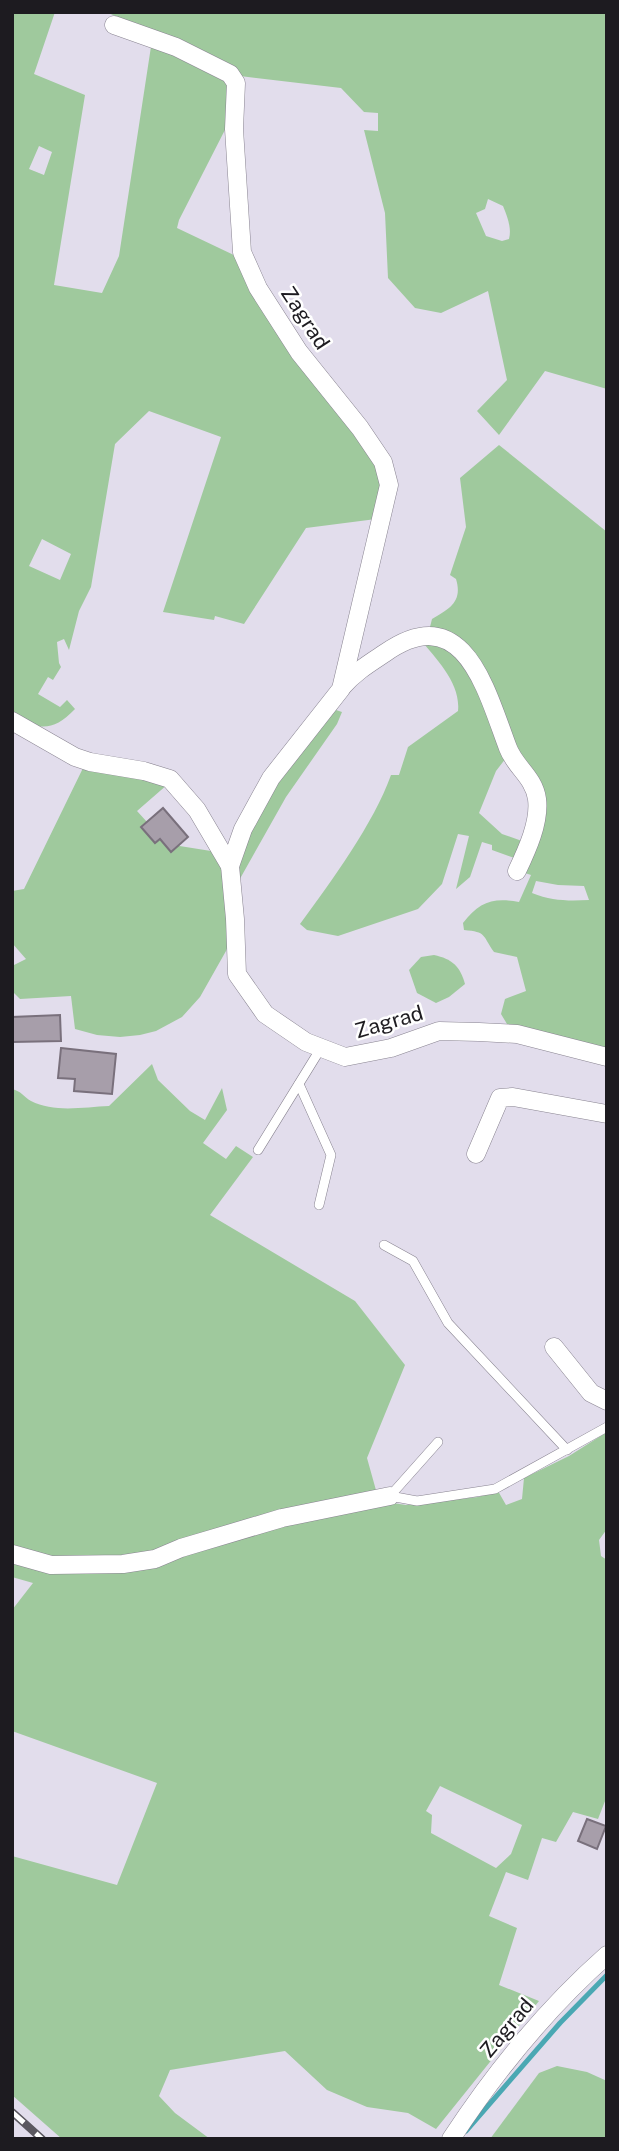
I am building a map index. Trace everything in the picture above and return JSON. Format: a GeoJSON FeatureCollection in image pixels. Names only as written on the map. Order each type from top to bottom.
{"type":"FeatureCollection","features":[{"type":"Feature","properties":{"kind":"street","name":"Zagrad"},"geometry":{"type":"LineString","coordinates":[[114,25],[176,47],[230,74],[236,83],[234,129],[242,252],[258,288],[299,352],[360,428],[383,462],[389,485],[341,689]]}},
{"type":"Feature","properties":{"kind":"street","name":"Zagrad"},"geometry":{"type":"LineString","coordinates":[[517,871],[526,853],[535,822],[537,799],[532,782],[511,755],[475,668],[465,654],[441,636],[415,637],[396,646],[354,674],[271,778],[243,829],[230,866],[237,974],[265,1014],[306,1042],[345,1057],[391,1048],[439,1031],[517,1034],[607,1057]]}},
{"type":"Feature","properties":{"kind":"street","name":"Zagrad"},"geometry":{"type":"LineString","coordinates":[[12,721],[75,757],[170,779],[197,810],[230,866]]}},
{"type":"Feature","properties":{"kind":"street"},"geometry":{"type":"LineString","coordinates":[[477,1154],[500,1098],[513,1097],[607,1114]]}},
{"type":"Feature","properties":{"kind":"street"},"geometry":{"type":"LineString","coordinates":[[554,1347],[591,1393],[607,1401]]}},
{"type":"Feature","properties":{"kind":"street"},"geometry":{"type":"LineString","coordinates":[[12,1554],[51,1565],[123,1564],[155,1559],[181,1548],[282,1518],[390,1496]]}},
{"type":"Feature","properties":{"kind":"street","name":"Zagrad"},"geometry":{"type":"LineString","coordinates":[[451,2139],[527,2036],[579,1980],[607,1955]]}},
{"type":"Feature","properties":{"kind":"lane"},"geometry":{"type":"LineString","coordinates":[[258,1150],[321,1048]]}},
{"type":"Feature","properties":{"kind":"lane"},"geometry":{"type":"LineString","coordinates":[[299,1084],[331,1155],[318,1205]]}},
{"type":"Feature","properties":{"kind":"lane"},"geometry":{"type":"LineString","coordinates":[[384,1245],[413,1261],[448,1323],[567,1450]]}},
{"type":"Feature","properties":{"kind":"lane"},"geometry":{"type":"LineString","coordinates":[[390,1496],[417,1501],[495,1489],[607,1427]]}},
{"type":"Feature","properties":{"kind":"lane"},"geometry":{"type":"LineString","coordinates":[[390,1496],[438,1442]]}},
{"type":"Feature","properties":{"kind":"green space"},"geometry":{"type":"Polygon","coordinates":[[[12,12],[55,12],[34,74],[85,95],[54,285],[102,293],[119,256],[152,40],[228,77],[230,120],[177,228],[238,257],[369,445],[385,481],[376,519],[306,528],[244,624],[215,616],[214,620],[163,612],[221,437],[149,411],[115,444],[91,587],[79,611],[69,650],[64,639],[57,642],[61,667],[53,680],[48,677],[38,694],[60,707],[67,700],[75,709],[60,722],[46,726],[12,717],[12,12]],[[39,146],[29,169],[44,175],[52,152],[39,146]],[[42,539],[29,566],[60,580],[71,554],[42,539]]]}},
{"type":"Feature","properties":{"kind":"green space"},"geometry":{"type":"Polygon","coordinates":[[[106,12],[607,12],[607,389],[545,371],[499,435],[477,411],[507,380],[488,291],[441,313],[415,308],[388,278],[385,213],[364,130],[378,131],[378,113],[364,112],[341,88],[240,76],[106,12]],[[488,199],[485,209],[476,213],[486,236],[502,241],[509,239],[510,231],[503,206],[488,199]]]}},
{"type":"Feature","properties":{"kind":"green space"},"geometry":{"type":"Polygon","coordinates":[[[499,445],[607,532],[607,1051],[510,1029],[501,1014],[505,999],[526,991],[517,957],[494,952],[480,933],[464,930],[463,923],[481,906],[502,900],[519,902],[531,875],[522,872],[538,822],[525,767],[488,687],[429,631],[432,619],[449,608],[458,594],[456,579],[450,575],[466,527],[460,478],[499,445]],[[536,881],[532,893],[560,900],[589,900],[584,886],[536,881]]]}},
{"type":"Feature","properties":{"kind":"green space"},"geometry":{"type":"Polygon","coordinates":[[[420,639],[463,657],[506,758],[496,771],[479,813],[502,834],[522,841],[517,859],[492,850],[492,845],[482,842],[470,877],[456,889],[469,836],[458,834],[442,884],[418,909],[338,936],[307,930],[300,924],[363,832],[391,775],[399,775],[408,747],[458,711],[452,681],[420,639]]]}},
{"type":"Feature","properties":{"kind":"green space"},"geometry":{"type":"Polygon","coordinates":[[[336,710],[342,712],[337,724],[286,797],[237,884],[236,859],[290,760],[336,710]]]}},
{"type":"Feature","properties":{"kind":"green space"},"geometry":{"type":"Polygon","coordinates":[[[84,766],[168,784],[137,811],[167,844],[211,851],[226,875],[232,934],[226,951],[200,997],[182,1017],[156,1031],[140,1035],[97,1035],[75,1029],[71,996],[20,999],[12,991],[12,966],[26,959],[12,943],[12,891],[24,889],[84,766]]]}},
{"type":"Feature","properties":{"kind":"green space"},"geometry":{"type":"Polygon","coordinates":[[[434,955],[454,964],[461,972],[465,984],[449,997],[436,1003],[417,993],[409,970],[421,957],[434,955]]]}},
{"type":"Feature","properties":{"kind":"green space"},"geometry":{"type":"Polygon","coordinates":[[[152,1064],[158,1080],[190,1111],[205,1120],[222,1088],[227,1110],[203,1143],[226,1159],[236,1146],[253,1157],[210,1215],[355,1301],[405,1365],[367,1458],[379,1501],[406,1505],[478,1497],[498,1491],[506,1505],[522,1499],[524,1478],[569,1456],[607,1432],[607,1529],[599,1540],[601,1556],[607,1560],[607,1796],[598,1819],[573,1812],[556,1842],[542,1838],[528,1880],[506,1872],[489,1916],[517,1928],[499,1985],[539,2001],[436,2129],[408,2113],[367,2107],[327,2090],[285,2051],[170,2070],[159,2096],[175,2113],[210,2139],[62,2139],[12,2095],[12,1856],[117,1885],[157,1783],[12,1731],[12,1610],[33,1583],[12,1577],[12,1089],[31,1101],[49,1107],[109,1106],[152,1064]],[[440,1786],[426,1811],[432,1815],[431,1833],[496,1868],[511,1854],[522,1825],[440,1786]]]}},
{"type":"Feature","properties":{"kind":"green space"},"geometry":{"type":"Polygon","coordinates":[[[557,2066],[587,2072],[607,2081],[607,2139],[490,2139],[539,2073],[557,2066]]]}},
{"type":"Feature","properties":{"kind":"building"},"geometry":{"type":"Polygon","coordinates":[[[163,808],[188,837],[171,852],[160,839],[155,843],[141,827],[163,808]]]}},
{"type":"Feature","properties":{"kind":"building"},"geometry":{"type":"Polygon","coordinates":[[[60,1015],[61,1041],[13,1042],[12,1017],[60,1015]]]}},
{"type":"Feature","properties":{"kind":"building"},"geometry":{"type":"Polygon","coordinates":[[[61,1048],[116,1054],[112,1094],[74,1091],[75,1079],[58,1078],[61,1048]]]}},
{"type":"Feature","properties":{"kind":"building"},"geometry":{"type":"Polygon","coordinates":[[[587,1819],[606,1826],[597,1849],[578,1841],[587,1819]]]}},
{"type":"Feature","properties":{"kind":"waterway"},"geometry":{"type":"LineString","coordinates":[[466,2131],[560,2023],[607,1975]]}},
{"type":"Feature","properties":{"kind":"railway"},"geometry":{"type":"LineString","coordinates":[[12,2112],[42,2139]]}}]}
